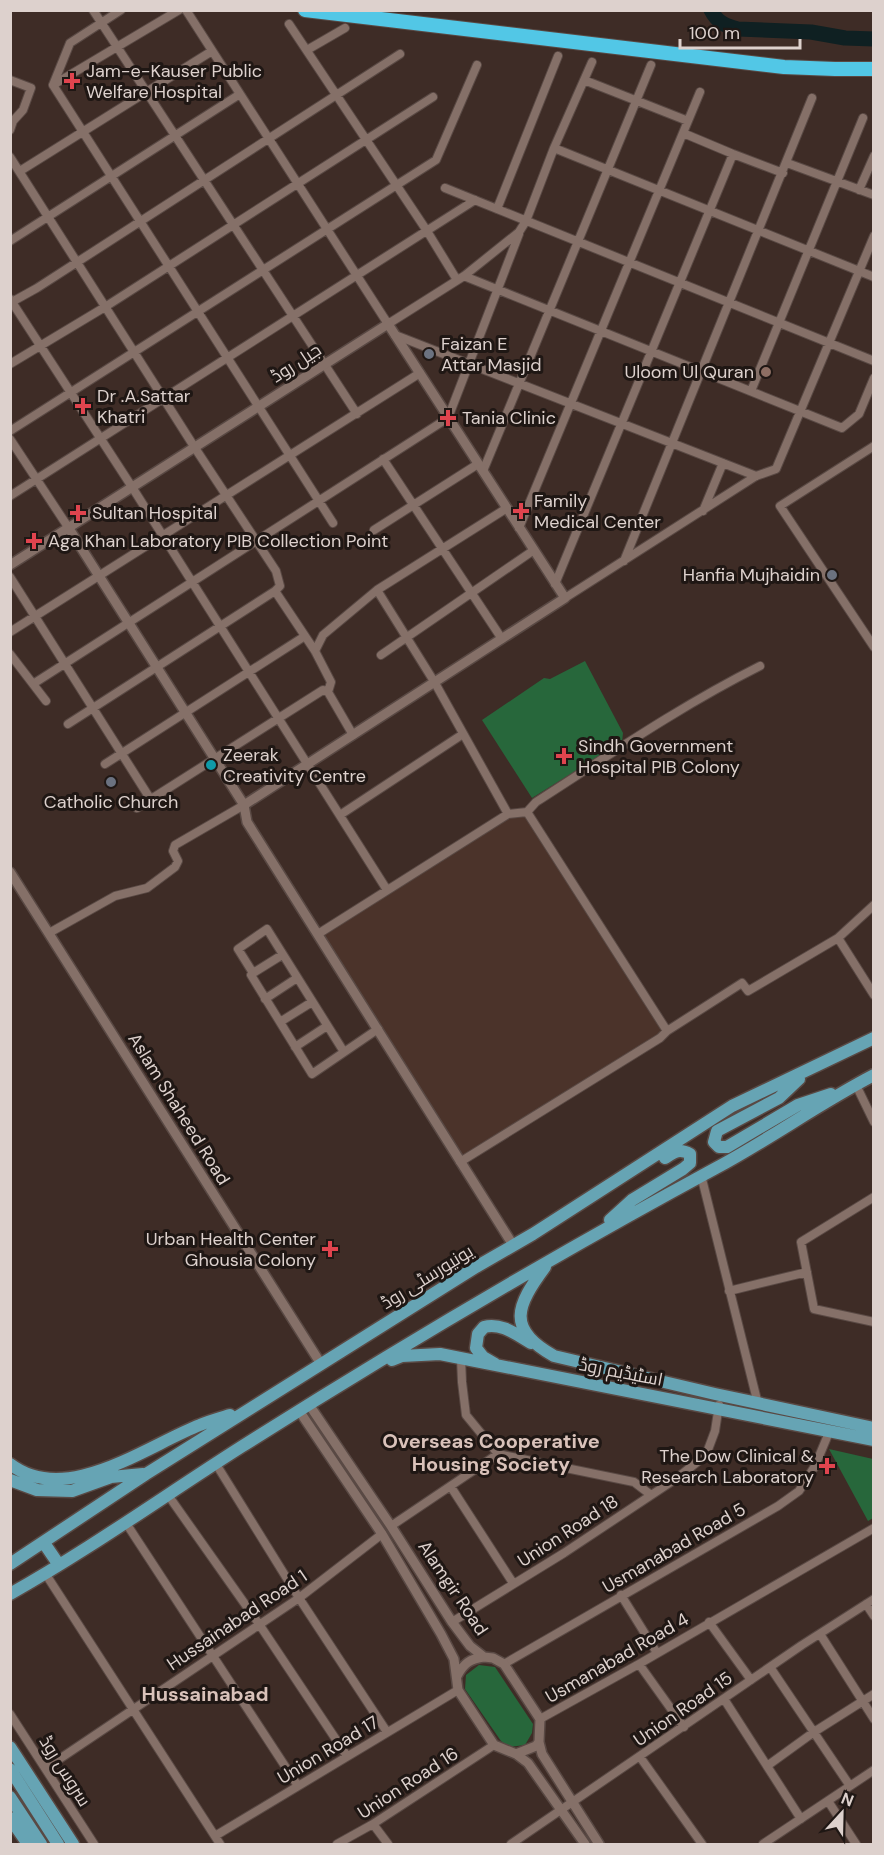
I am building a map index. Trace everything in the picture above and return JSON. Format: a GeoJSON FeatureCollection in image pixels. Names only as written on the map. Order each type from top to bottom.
{"type":"FeatureCollection","features":[{"type":"Feature","properties":{"kind":"highway"},"geometry":{"type":"LineString","coordinates":[[305,10],[784,67],[873,69]]}},
{"type":"Feature","properties":{"kind":"main road","name":"یونیورسٹی روڈ"},"geometry":{"type":"LineString","coordinates":[[10,1564],[146,1474],[732,1106],[873,1038]]}},
{"type":"Feature","properties":{"kind":"main road"},"geometry":{"type":"LineString","coordinates":[[815,1066],[778,1098],[717,1131],[714,1142],[719,1147],[727,1146],[798,1105],[851,1087]]}},
{"type":"Feature","properties":{"kind":"main road"},"geometry":{"type":"LineString","coordinates":[[10,1594],[454,1316],[873,1075]]}},
{"type":"Feature","properties":{"kind":"main road"},"geometry":{"type":"LineString","coordinates":[[596,1233],[632,1200],[684,1169],[690,1163],[690,1154],[677,1151],[648,1168],[620,1177]]}},
{"type":"Feature","properties":{"kind":"main road"},"geometry":{"type":"LineString","coordinates":[[534,1345],[521,1325],[520,1308],[526,1294],[549,1261]]}},
{"type":"Feature","properties":{"kind":"main road","name":"اسٹیڈیم روڈ"},"geometry":{"type":"LineString","coordinates":[[501,1367],[483,1357],[476,1348],[477,1334],[484,1327],[497,1326],[506,1329],[554,1356],[758,1404],[873,1428]]}},
{"type":"Feature","properties":{"kind":"main road","name":"اسٹیڈیم روڈ"},"geometry":{"type":"LineString","coordinates":[[363,1372],[402,1356],[440,1354],[873,1440]]}},
{"type":"Feature","properties":{"kind":"main road"},"geometry":{"type":"LineString","coordinates":[[10,1464],[20,1471],[40,1478],[75,1476],[123,1461],[200,1425],[248,1410]]}},
{"type":"Feature","properties":{"kind":"main road"},"geometry":{"type":"LineString","coordinates":[[10,1480],[37,1490],[72,1491],[111,1477],[146,1474]]}},
{"type":"Feature","properties":{"kind":"main road"},"geometry":{"type":"LineString","coordinates":[[44,1543],[59,1565]]}},
{"type":"Feature","properties":{"kind":"main road"},"geometry":{"type":"LineString","coordinates":[[10,1747],[73,1845]]}},
{"type":"Feature","properties":{"kind":"main road"},"geometry":{"type":"LineString","coordinates":[[10,1769],[58,1844]]}},
{"type":"Feature","properties":{"kind":"main road"},"geometry":{"type":"LineString","coordinates":[[10,1797],[41,1845]]}},
{"type":"Feature","properties":{"kind":"main road"},"geometry":{"type":"LineString","coordinates":[[10,1818],[28,1845]]}},
{"type":"Feature","properties":{"kind":"street"},"geometry":{"type":"LineString","coordinates":[[93,10],[357,414]]}},
{"type":"Feature","properties":{"kind":"street"},"geometry":{"type":"LineString","coordinates":[[53,85],[70,43],[121,10]]}},
{"type":"Feature","properties":{"kind":"street"},"geometry":{"type":"LineString","coordinates":[[53,85],[179,10]]}},
{"type":"Feature","properties":{"kind":"street"},"geometry":{"type":"LineString","coordinates":[[186,10],[565,598]]}},
{"type":"Feature","properties":{"kind":"street"},"geometry":{"type":"LineString","coordinates":[[289,24],[460,278],[498,289],[842,428],[859,414],[873,378]]}},
{"type":"Feature","properties":{"kind":"street"},"geometry":{"type":"LineString","coordinates":[[307,50],[345,28]]}},
{"type":"Feature","properties":{"kind":"street"},"geometry":{"type":"LineString","coordinates":[[20,171],[212,51]]}},
{"type":"Feature","properties":{"kind":"street"},"geometry":{"type":"LineString","coordinates":[[387,890],[193,581],[11,301],[77,262],[400,54]]}},
{"type":"Feature","properties":{"kind":"street"},"geometry":{"type":"LineString","coordinates":[[496,209],[558,56]]}},
{"type":"Feature","properties":{"kind":"street","name":"جیل روڈ"},"geometry":{"type":"LineString","coordinates":[[10,565],[460,278],[519,232],[526,221],[554,148],[592,62]]}},
{"type":"Feature","properties":{"kind":"street"},"geometry":{"type":"LineString","coordinates":[[10,430],[436,160],[477,65]]}},
{"type":"Feature","properties":{"kind":"street"},"geometry":{"type":"LineString","coordinates":[[374,530],[413,504],[480,467],[519,384],[651,65]]}},
{"type":"Feature","properties":{"kind":"street"},"geometry":{"type":"LineString","coordinates":[[10,80],[31,88],[14,116],[10,130]]}},
{"type":"Feature","properties":{"kind":"street"},"geometry":{"type":"LineString","coordinates":[[584,80],[688,121]]}},
{"type":"Feature","properties":{"kind":"street"},"geometry":{"type":"LineString","coordinates":[[53,85],[333,523]]}},
{"type":"Feature","properties":{"kind":"street"},"geometry":{"type":"LineString","coordinates":[[519,528],[700,92]]}},
{"type":"Feature","properties":{"kind":"street"},"geometry":{"type":"LineString","coordinates":[[10,241],[240,94]]}},
{"type":"Feature","properties":{"kind":"street"},"geometry":{"type":"LineString","coordinates":[[10,364],[105,307],[433,98]]}},
{"type":"Feature","properties":{"kind":"street"},"geometry":{"type":"LineString","coordinates":[[624,561],[812,98]]}},
{"type":"Feature","properties":{"kind":"street"},"geometry":{"type":"LineString","coordinates":[[751,391],[862,118]]}},
{"type":"Feature","properties":{"kind":"street"},"geometry":{"type":"LineString","coordinates":[[683,133],[783,173]]}},
{"type":"Feature","properties":{"kind":"street"},"geometry":{"type":"LineString","coordinates":[[554,148],[873,277]]}},
{"type":"Feature","properties":{"kind":"street"},"geometry":{"type":"LineString","coordinates":[[555,584],[733,154]]}},
{"type":"Feature","properties":{"kind":"street"},"geometry":{"type":"LineString","coordinates":[[859,190],[873,156]]}},
{"type":"Feature","properties":{"kind":"street"},"geometry":{"type":"LineString","coordinates":[[11,157],[195,448],[276,571],[280,586],[68,724]]}},
{"type":"Feature","properties":{"kind":"street"},"geometry":{"type":"LineString","coordinates":[[787,163],[873,195]]}},
{"type":"Feature","properties":{"kind":"street"},"geometry":{"type":"LineString","coordinates":[[445,188],[873,361]]}},
{"type":"Feature","properties":{"kind":"street"},"geometry":{"type":"LineString","coordinates":[[10,496],[475,200]]}},
{"type":"Feature","properties":{"kind":"street"},"geometry":{"type":"LineString","coordinates":[[33,684],[448,418],[519,232]]}},
{"type":"Feature","properties":{"kind":"street"},"geometry":{"type":"LineString","coordinates":[[49,933],[115,896],[147,888],[175,867],[178,861],[173,851],[175,845],[244,805],[756,476],[776,469],[860,272],[873,236]]}},
{"type":"Feature","properties":{"kind":"street"},"geometry":{"type":"LineString","coordinates":[[395,335],[756,476]]}},
{"type":"Feature","properties":{"kind":"street"},"geometry":{"type":"LineString","coordinates":[[10,632],[420,373]]}},
{"type":"Feature","properties":{"kind":"street"},"geometry":{"type":"LineString","coordinates":[[10,439],[130,621],[244,805],[247,822],[513,1245]]}},
{"type":"Feature","properties":{"kind":"street"},"geometry":{"type":"LineString","coordinates":[[873,446],[780,506],[873,647]]}},
{"type":"Feature","properties":{"kind":"street"},"geometry":{"type":"LineString","coordinates":[[383,459],[502,639]]}},
{"type":"Feature","properties":{"kind":"street"},"geometry":{"type":"LineString","coordinates":[[703,511],[723,463]]}},
{"type":"Feature","properties":{"kind":"street"},"geometry":{"type":"LineString","coordinates":[[315,651],[323,635],[377,590],[507,508]]}},
{"type":"Feature","properties":{"kind":"street"},"geometry":{"type":"LineString","coordinates":[[381,655],[534,550]]}},
{"type":"Feature","properties":{"kind":"street"},"geometry":{"type":"LineString","coordinates":[[10,577],[151,800]]}},
{"type":"Feature","properties":{"kind":"street"},"geometry":{"type":"LineString","coordinates":[[377,590],[435,683],[508,814]]}},
{"type":"Feature","properties":{"kind":"street"},"geometry":{"type":"LineString","coordinates":[[275,591],[315,651],[331,682],[328,692]]}},
{"type":"Feature","properties":{"kind":"street"},"geometry":{"type":"LineString","coordinates":[[105,764],[305,636]]}},
{"type":"Feature","properties":{"kind":"street"},"geometry":{"type":"LineString","coordinates":[[10,654],[46,701]]}},
{"type":"Feature","properties":{"kind":"street"},"geometry":{"type":"LineString","coordinates":[[318,934],[508,814],[527,812],[536,802],[717,687],[760,666]]}},
{"type":"Feature","properties":{"kind":"street"},"geometry":{"type":"LineString","coordinates":[[136,808],[278,716],[323,690],[328,692],[353,735]]}},
{"type":"Feature","properties":{"kind":"street"},"geometry":{"type":"LineString","coordinates":[[339,815],[463,734]]}},
{"type":"Feature","properties":{"kind":"street"},"geometry":{"type":"LineString","coordinates":[[527,812],[667,1031]]}},
{"type":"Feature","properties":{"kind":"street","name":"Aslam Shaheed Road"},"geometry":{"type":"LineString","coordinates":[[10,872],[321,1364]]}},
{"type":"Feature","properties":{"kind":"street"},"geometry":{"type":"LineString","coordinates":[[460,1162],[660,1038],[667,1031],[742,983],[748,991],[838,938],[873,905]]}},
{"type":"Feature","properties":{"kind":"street"},"geometry":{"type":"LineString","coordinates":[[344,1052],[267,930],[238,949],[265,999],[312,1074],[378,1029]]}},
{"type":"Feature","properties":{"kind":"street"},"geometry":{"type":"LineString","coordinates":[[838,938],[873,995]]}},
{"type":"Feature","properties":{"kind":"street"},"geometry":{"type":"LineString","coordinates":[[253,973],[282,955]]}},
{"type":"Feature","properties":{"kind":"street"},"geometry":{"type":"LineString","coordinates":[[265,999],[297,978]]}},
{"type":"Feature","properties":{"kind":"street"},"geometry":{"type":"LineString","coordinates":[[280,1022],[312,1002]]}},
{"type":"Feature","properties":{"kind":"street"},"geometry":{"type":"LineString","coordinates":[[296,1047],[327,1026]]}},
{"type":"Feature","properties":{"kind":"street"},"geometry":{"type":"LineString","coordinates":[[851,1087],[873,1122]]}},
{"type":"Feature","properties":{"kind":"street"},"geometry":{"type":"LineString","coordinates":[[701,1175],[758,1404]]}},
{"type":"Feature","properties":{"kind":"street"},"geometry":{"type":"LineString","coordinates":[[873,1197],[801,1242],[814,1309],[873,1322]]}},
{"type":"Feature","properties":{"kind":"street"},"geometry":{"type":"LineString","coordinates":[[729,1291],[807,1272]]}},
{"type":"Feature","properties":{"kind":"street"},"geometry":{"type":"LineString","coordinates":[[461,1359],[466,1414],[498,1454],[634,1482],[651,1495]]}},
{"type":"Feature","properties":{"kind":"street","name":"Union Road 18"},"geometry":{"type":"LineString","coordinates":[[452,1622],[564,1553],[677,1478],[706,1455],[715,1431],[720,1395]]}},
{"type":"Feature","properties":{"kind":"street","name":"Alamgir Road"},"geometry":{"type":"LineString","coordinates":[[305,1409],[392,1526],[452,1622],[470,1646],[484,1657],[493,1658],[504,1664]]}},
{"type":"Feature","properties":{"kind":"street","name":"Alamgir Road"},"geometry":{"type":"LineString","coordinates":[[305,1409],[441,1634],[453,1659],[458,1690],[495,1745]]}},
{"type":"Feature","properties":{"kind":"street","name":"Usmanabad Road 5"},"geometry":{"type":"LineString","coordinates":[[504,1664],[778,1506],[799,1491],[815,1466],[830,1430]]}},
{"type":"Feature","properties":{"kind":"street"},"geometry":{"type":"LineString","coordinates":[[392,1526],[498,1454]]}},
{"type":"Feature","properties":{"kind":"street"},"geometry":{"type":"LineString","coordinates":[[216,1464],[298,1598],[387,1732]]}},
{"type":"Feature","properties":{"kind":"street"},"geometry":{"type":"LineString","coordinates":[[451,1488],[513,1583]]}},
{"type":"Feature","properties":{"kind":"street"},"geometry":{"type":"LineString","coordinates":[[168,1496],[259,1624],[347,1756]]}},
{"type":"Feature","properties":{"kind":"street"},"geometry":{"type":"LineString","coordinates":[[126,1523],[298,1786]]}},
{"type":"Feature","properties":{"kind":"street","name":"Usmanabad Road 4"},"geometry":{"type":"LineString","coordinates":[[540,1719],[873,1528]]}},
{"type":"Feature","properties":{"kind":"street","name":"Hussainabad Road 1"},"geometry":{"type":"LineString","coordinates":[[46,1768],[298,1598],[382,1534]]}},
{"type":"Feature","properties":{"kind":"street"},"geometry":{"type":"LineString","coordinates":[[45,1574],[220,1845]]}},
{"type":"Feature","properties":{"kind":"street"},"geometry":{"type":"LineString","coordinates":[[621,1595],[657,1653]]}},
{"type":"Feature","properties":{"kind":"street","name":"Union Road 15"},"geometry":{"type":"LineString","coordinates":[[511,1845],[873,1599]]}},
{"type":"Feature","properties":{"kind":"street"},"geometry":{"type":"LineString","coordinates":[[866,1604],[873,1616]]}},
{"type":"Feature","properties":{"kind":"street","name":"Usmanabad Road 4"},"geometry":{"type":"LineString","coordinates":[[709,1622],[751,1680]]}},
{"type":"Feature","properties":{"kind":"street"},"geometry":{"type":"LineString","coordinates":[[820,1634],[873,1719]]}},
{"type":"Feature","properties":{"kind":"street"},"geometry":{"type":"LineString","coordinates":[[457,1676],[464,1664],[474,1658],[484,1657]]}},
{"type":"Feature","properties":{"kind":"street"},"geometry":{"type":"LineString","coordinates":[[504,1664],[540,1719],[539,1742],[542,1754],[599,1845]]}},
{"type":"Feature","properties":{"kind":"street"},"geometry":{"type":"LineString","coordinates":[[639,1664],[684,1727]]}},
{"type":"Feature","properties":{"kind":"street"},"geometry":{"type":"LineString","coordinates":[[770,1667],[850,1786]]}},
{"type":"Feature","properties":{"kind":"street","name":"Union Road 17"},"geometry":{"type":"LineString","coordinates":[[215,1836],[458,1690]]}},
{"type":"Feature","properties":{"kind":"street"},"geometry":{"type":"LineString","coordinates":[[767,1766],[873,1694]]}},
{"type":"Feature","properties":{"kind":"street"},"geometry":{"type":"LineString","coordinates":[[724,1699],[801,1819]]}},
{"type":"Feature","properties":{"kind":"street","name":"سروس روڈ"},"geometry":{"type":"LineString","coordinates":[[10,1714],[94,1845]]}},
{"type":"Feature","properties":{"kind":"street"},"geometry":{"type":"LineString","coordinates":[[516,1754],[536,1746],[539,1742]]}},
{"type":"Feature","properties":{"kind":"street"},"geometry":{"type":"LineString","coordinates":[[495,1745],[528,1762],[585,1845]]}},
{"type":"Feature","properties":{"kind":"street","name":"Union Road 16"},"geometry":{"type":"LineString","coordinates":[[337,1845],[495,1745]]}},
{"type":"Feature","properties":{"kind":"street"},"geometry":{"type":"LineString","coordinates":[[640,1757],[702,1845]]}},
{"type":"Feature","properties":{"kind":"street"},"geometry":{"type":"LineString","coordinates":[[763,1845],[850,1786],[872,1775]]}},
{"type":"Feature","properties":{"kind":"street"},"geometry":{"type":"LineString","coordinates":[[828,1801],[856,1845]]}},
{"type":"Feature","properties":{"kind":"street"},"geometry":{"type":"LineString","coordinates":[[373,1824],[388,1845]]}},
{"type":"Feature","properties":{"kind":"shaded area"},"geometry":{"type":"Polygon","coordinates":[[[527,812],[667,1031],[460,1162],[318,934],[508,814],[527,812]]]}},
{"type":"Feature","properties":{"kind":"green space"},"geometry":{"type":"Polygon","coordinates":[[[585,661],[623,733],[622,742],[532,798],[482,720],[544,678],[550,679],[585,661]]]}},
{"type":"Feature","properties":{"kind":"green space"},"geometry":{"type":"Polygon","coordinates":[[[829,1449],[873,1459],[873,1518],[868,1521],[829,1449]]]}},
{"type":"Feature","properties":{"kind":"green space"},"geometry":{"type":"Polygon","coordinates":[[[479,1665],[495,1667],[533,1724],[532,1733],[525,1745],[509,1747],[501,1741],[465,1689],[466,1675],[479,1665]]]}},
{"type":"Feature","properties":{"kind":"waterway"},"geometry":{"type":"LineString","coordinates":[[711,10],[722,23],[738,29],[811,32],[845,38],[874,39]]}},
{"type":"Feature","properties":{"kind":"place","name":"Jam-e-Kauser Public Welfare Hospital"},"geometry":{"type":"Point","coordinates":[72,81]}},
{"type":"Feature","properties":{"kind":"place","name":"Faizan E Attar Masjid"},"geometry":{"type":"Point","coordinates":[429,354]}},
{"type":"Feature","properties":{"kind":"place","name":"Uloom Ul Quran"},"geometry":{"type":"Point","coordinates":[766,372]}},
{"type":"Feature","properties":{"kind":"place","name":"Dr .A.Sattar Khatri"},"geometry":{"type":"Point","coordinates":[83,406]}},
{"type":"Feature","properties":{"kind":"place","name":"Tania Clinic"},"geometry":{"type":"Point","coordinates":[448,418]}},
{"type":"Feature","properties":{"kind":"place","name":"Family Medical Center"},"geometry":{"type":"Point","coordinates":[521,511]}},
{"type":"Feature","properties":{"kind":"place","name":"Sultan Hospital"},"geometry":{"type":"Point","coordinates":[78,513]}},
{"type":"Feature","properties":{"kind":"place","name":"Aga Khan Laboratory PIB Collection Point"},"geometry":{"type":"Point","coordinates":[34,541]}},
{"type":"Feature","properties":{"kind":"place","name":"Hanfia Mujhaidin"},"geometry":{"type":"Point","coordinates":[832,575]}},
{"type":"Feature","properties":{"kind":"place","name":"Sindh Government Hospital PIB Colony"},"geometry":{"type":"Point","coordinates":[564,756]}},
{"type":"Feature","properties":{"kind":"place","name":"Zeerak Creativity Centre"},"geometry":{"type":"Point","coordinates":[211,765]}},
{"type":"Feature","properties":{"kind":"place","name":"Catholic Church"},"geometry":{"type":"Point","coordinates":[111,782]}},
{"type":"Feature","properties":{"kind":"place","name":"Urban Health Center Ghousia Colony"},"geometry":{"type":"Point","coordinates":[330,1249]}},
{"type":"Feature","properties":{"kind":"place","name":"The Dow Clinical & Research Laboratory"},"geometry":{"type":"Point","coordinates":[827,1466]}},
{"type":"Feature","properties":{"kind":"district","name":"Overseas Cooperative Housing Society"},"geometry":{"type":"Point","coordinates":[491,1452]}},
{"type":"Feature","properties":{"kind":"district","name":"Hussainabad"},"geometry":{"type":"Point","coordinates":[205,1694]}}]}
